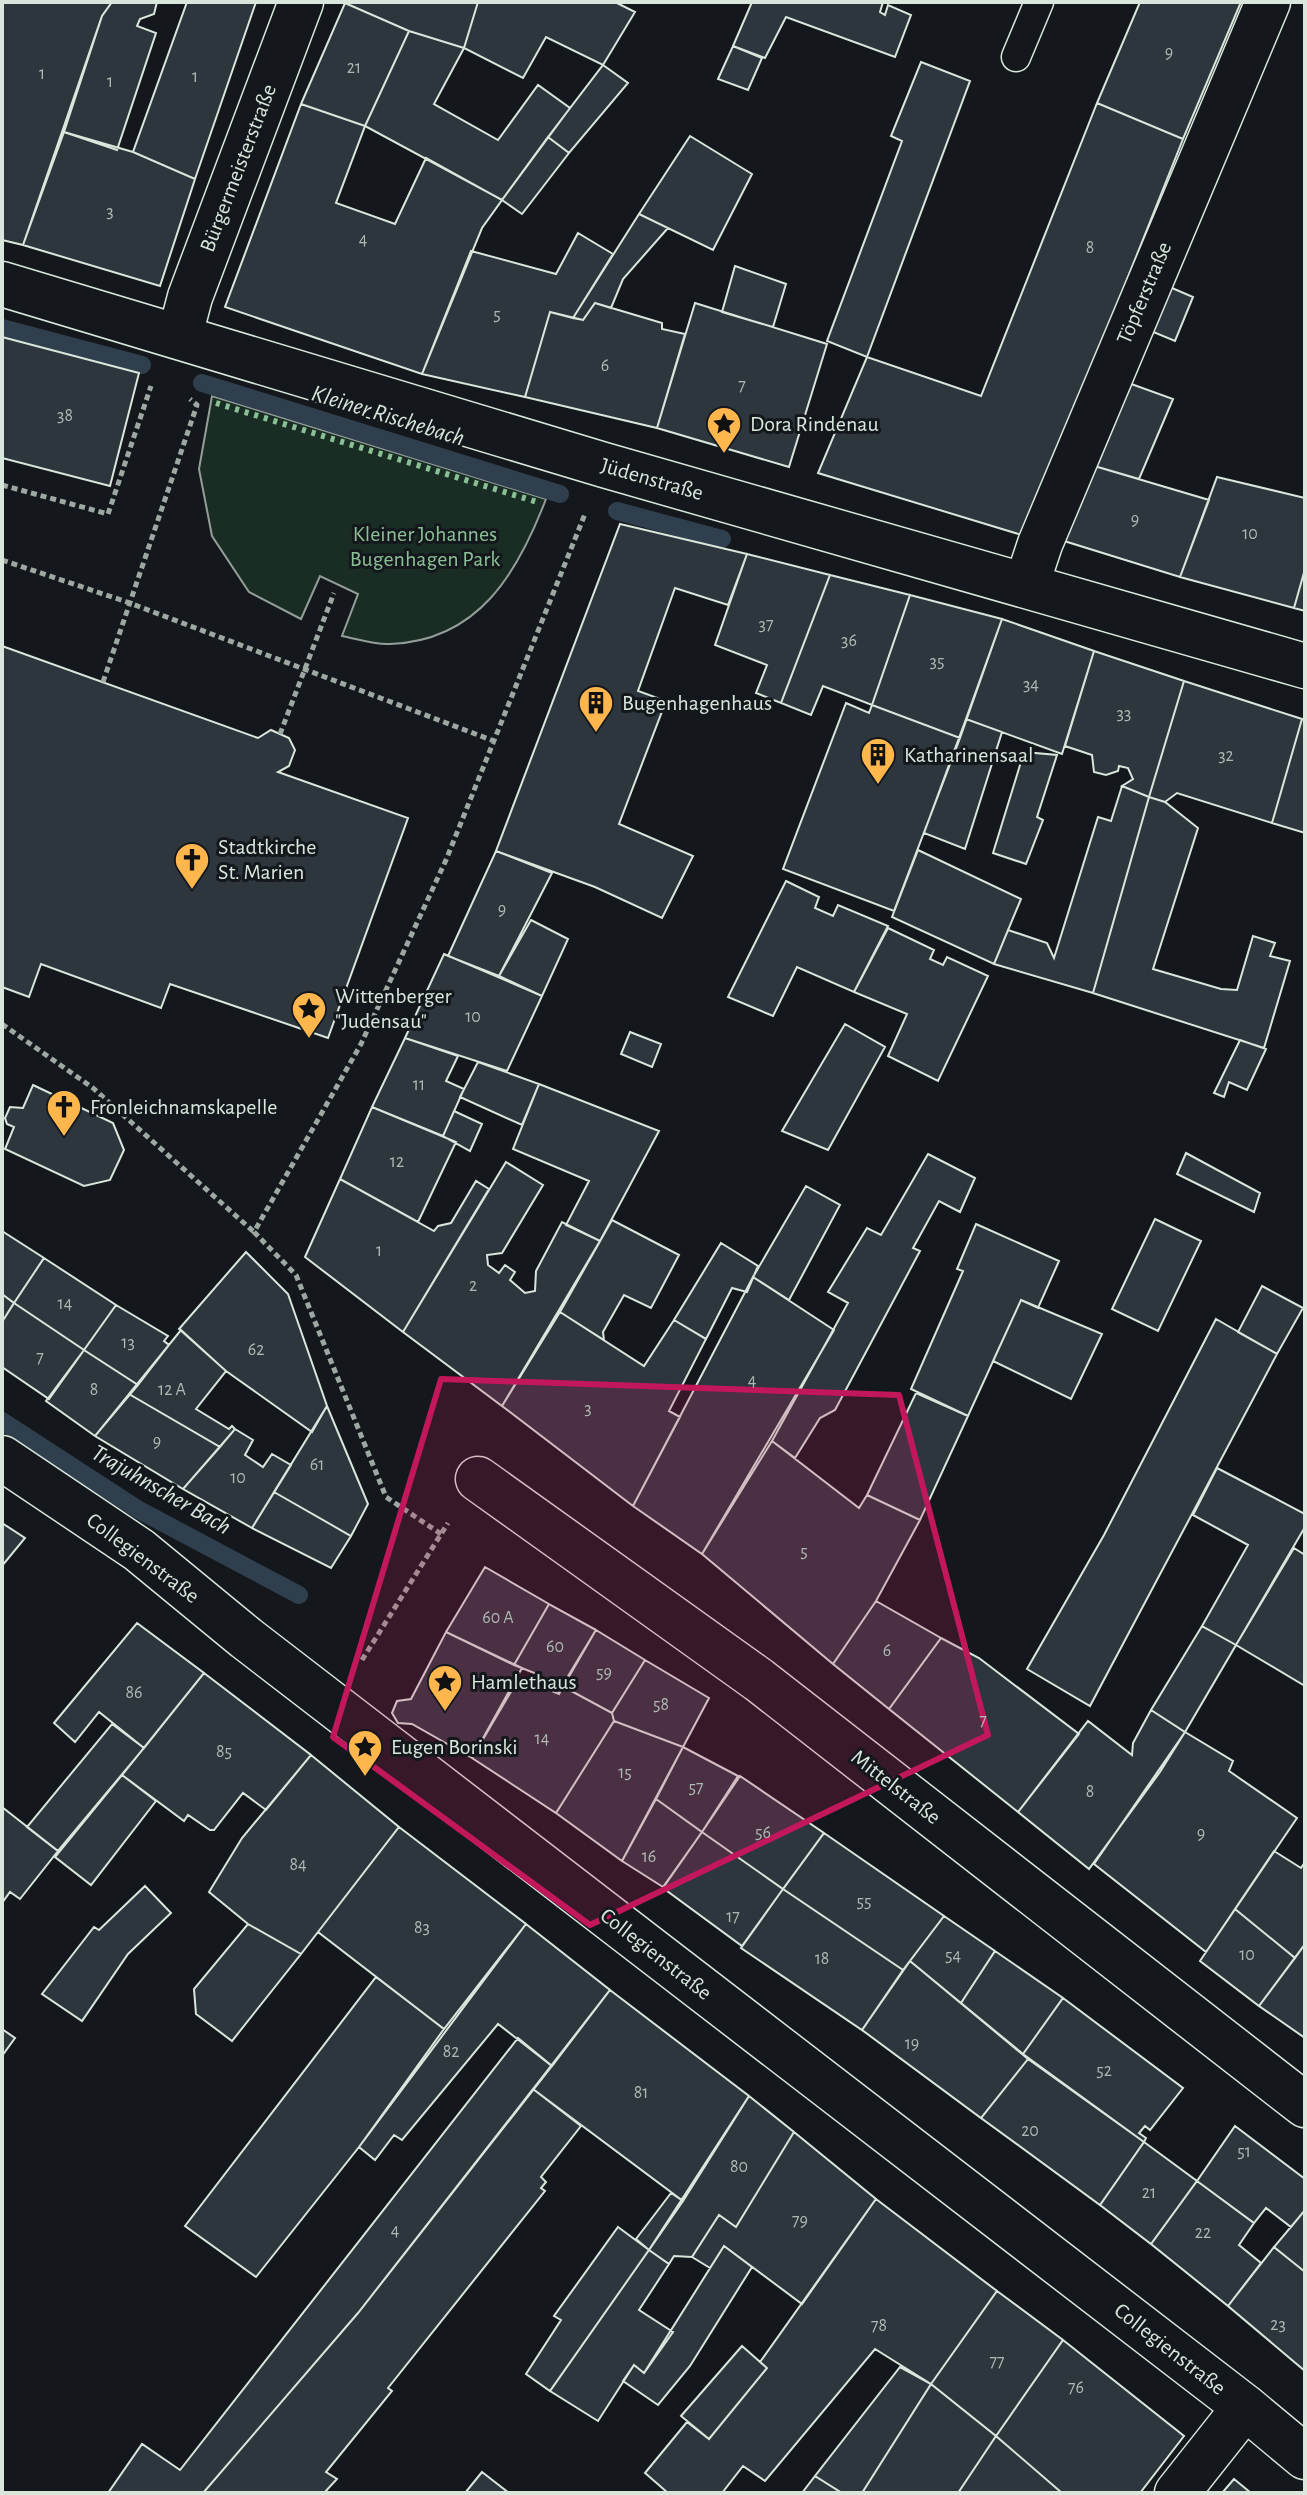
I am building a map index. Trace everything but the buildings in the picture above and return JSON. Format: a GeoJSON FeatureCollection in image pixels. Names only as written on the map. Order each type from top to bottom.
{"type":"FeatureCollection","features":[{"type":"Feature","properties":{"kind":"street","name":"Bürgermeisterstraße"},"geometry":{"type":"LineString","coordinates":[[180,335],[190,297],[301,2]]}},
{"type":"Feature","properties":{"kind":"street","name":"Töpferstraße"},"geometry":{"type":"LineString","coordinates":[[1026,586],[1040,544],[1268,2]]}},
{"type":"Feature","properties":{"kind":"street","name":"Jüdenstraße"},"geometry":{"type":"LineString","coordinates":[[2,284],[180,335],[604,465],[1305,666]]}},
{"type":"Feature","properties":{"kind":"street","name":"Collegienstraße"},"geometry":{"type":"LineString","coordinates":[[2,1458],[139,1550],[335,1706],[1245,2407],[1305,2457]]}},
{"type":"Feature","properties":{"kind":"street","name":"Mittelstraße"},"geometry":{"type":"LineString","coordinates":[[478,1479],[759,1680],[1305,2105]]}},
{"type":"Feature","properties":{"kind":"street"},"geometry":{"type":"LineString","coordinates":[[1177,2493],[1245,2407]]}},
{"type":"Feature","properties":{"kind":"lane"},"geometry":{"type":"LineString","coordinates":[[1016,57],[1039,2]]}},
{"type":"Feature","properties":{"kind":"path"},"geometry":{"type":"LineString","coordinates":[[172,385],[180,335]]}},
{"type":"Feature","properties":{"kind":"path"},"geometry":{"type":"LineString","coordinates":[[2,485],[108,514],[149,386],[172,385],[197,405],[127,602],[103,682]]}},
{"type":"Feature","properties":{"kind":"path"},"geometry":{"type":"LineString","coordinates":[[254,1232],[361,1044],[446,860],[604,465]]}},
{"type":"Feature","properties":{"kind":"path"},"geometry":{"type":"LineString","coordinates":[[2,560],[127,602],[494,741]]}},
{"type":"Feature","properties":{"kind":"path"},"geometry":{"type":"LineString","coordinates":[[280,734],[334,593]]}},
{"type":"Feature","properties":{"kind":"path"},"geometry":{"type":"LineString","coordinates":[[2,1024],[93,1088],[254,1232],[296,1275],[386,1497],[441,1534]]}},
{"type":"Feature","properties":{"kind":"path"},"geometry":{"type":"LineString","coordinates":[[335,1706],[478,1479]]}},
{"type":"Feature","properties":{"kind":"highlighted area"},"geometry":{"type":"Polygon","coordinates":[[[441,1379],[899,1395],[988,1735],[590,1925],[333,1737],[441,1379]]]}},
{"type":"Feature","properties":{"kind":"green space","name":"Kleiner Johannes Bugenhagen Park"},"geometry":{"type":"Polygon","coordinates":[[[212,396],[546,499],[508,576],[491,598],[471,616],[448,630],[421,640],[384,644],[342,636],[358,594],[320,576],[301,619],[249,592],[212,536],[199,469],[212,396]]]}},
{"type":"Feature","properties":{"kind":"waterway","name":"Kleiner Rischebach"},"geometry":{"type":"LineString","coordinates":[[2,328],[142,365]]}},
{"type":"Feature","properties":{"kind":"waterway","name":"Kleiner Rischebach"},"geometry":{"type":"LineString","coordinates":[[202,383],[560,494]]}},
{"type":"Feature","properties":{"kind":"waterway","name":"Kleiner Rischebach"},"geometry":{"type":"LineString","coordinates":[[617,511],[722,539]]}},
{"type":"Feature","properties":{"kind":"waterway","name":"Trajuhnscher Bach"},"geometry":{"type":"LineString","coordinates":[[2,1421],[139,1510],[299,1595]]}},
{"type":"Feature","properties":{"kind":"hedge"},"geometry":{"type":"LineString","coordinates":[[216,403],[537,502]]}},
{"type":"Feature","properties":{"kind":"place","name":"Dora Rindenau"},"geometry":{"type":"Point","coordinates":[724,455]}},
{"type":"Feature","properties":{"kind":"place","name":"Bugenhagenhaus"},"geometry":{"type":"Point","coordinates":[596,734]}},
{"type":"Feature","properties":{"kind":"place","name":"Katharinensaal"},"geometry":{"type":"Point","coordinates":[878,786]}},
{"type":"Feature","properties":{"kind":"place","name":"Stadtkirche St. Marien"},"geometry":{"type":"Point","coordinates":[192,891]}},
{"type":"Feature","properties":{"kind":"place","name":"Wittenberger \"Judensau\""},"geometry":{"type":"Point","coordinates":[309,1040]}},
{"type":"Feature","properties":{"kind":"place","name":"Fronleichnamskapelle"},"geometry":{"type":"Point","coordinates":[64,1138]}},
{"type":"Feature","properties":{"kind":"place","name":"Hamlethaus"},"geometry":{"type":"Point","coordinates":[445,1713]}},
{"type":"Feature","properties":{"kind":"place","name":"Eugen Borinski"},"geometry":{"type":"Point","coordinates":[365,1778]}}]}
